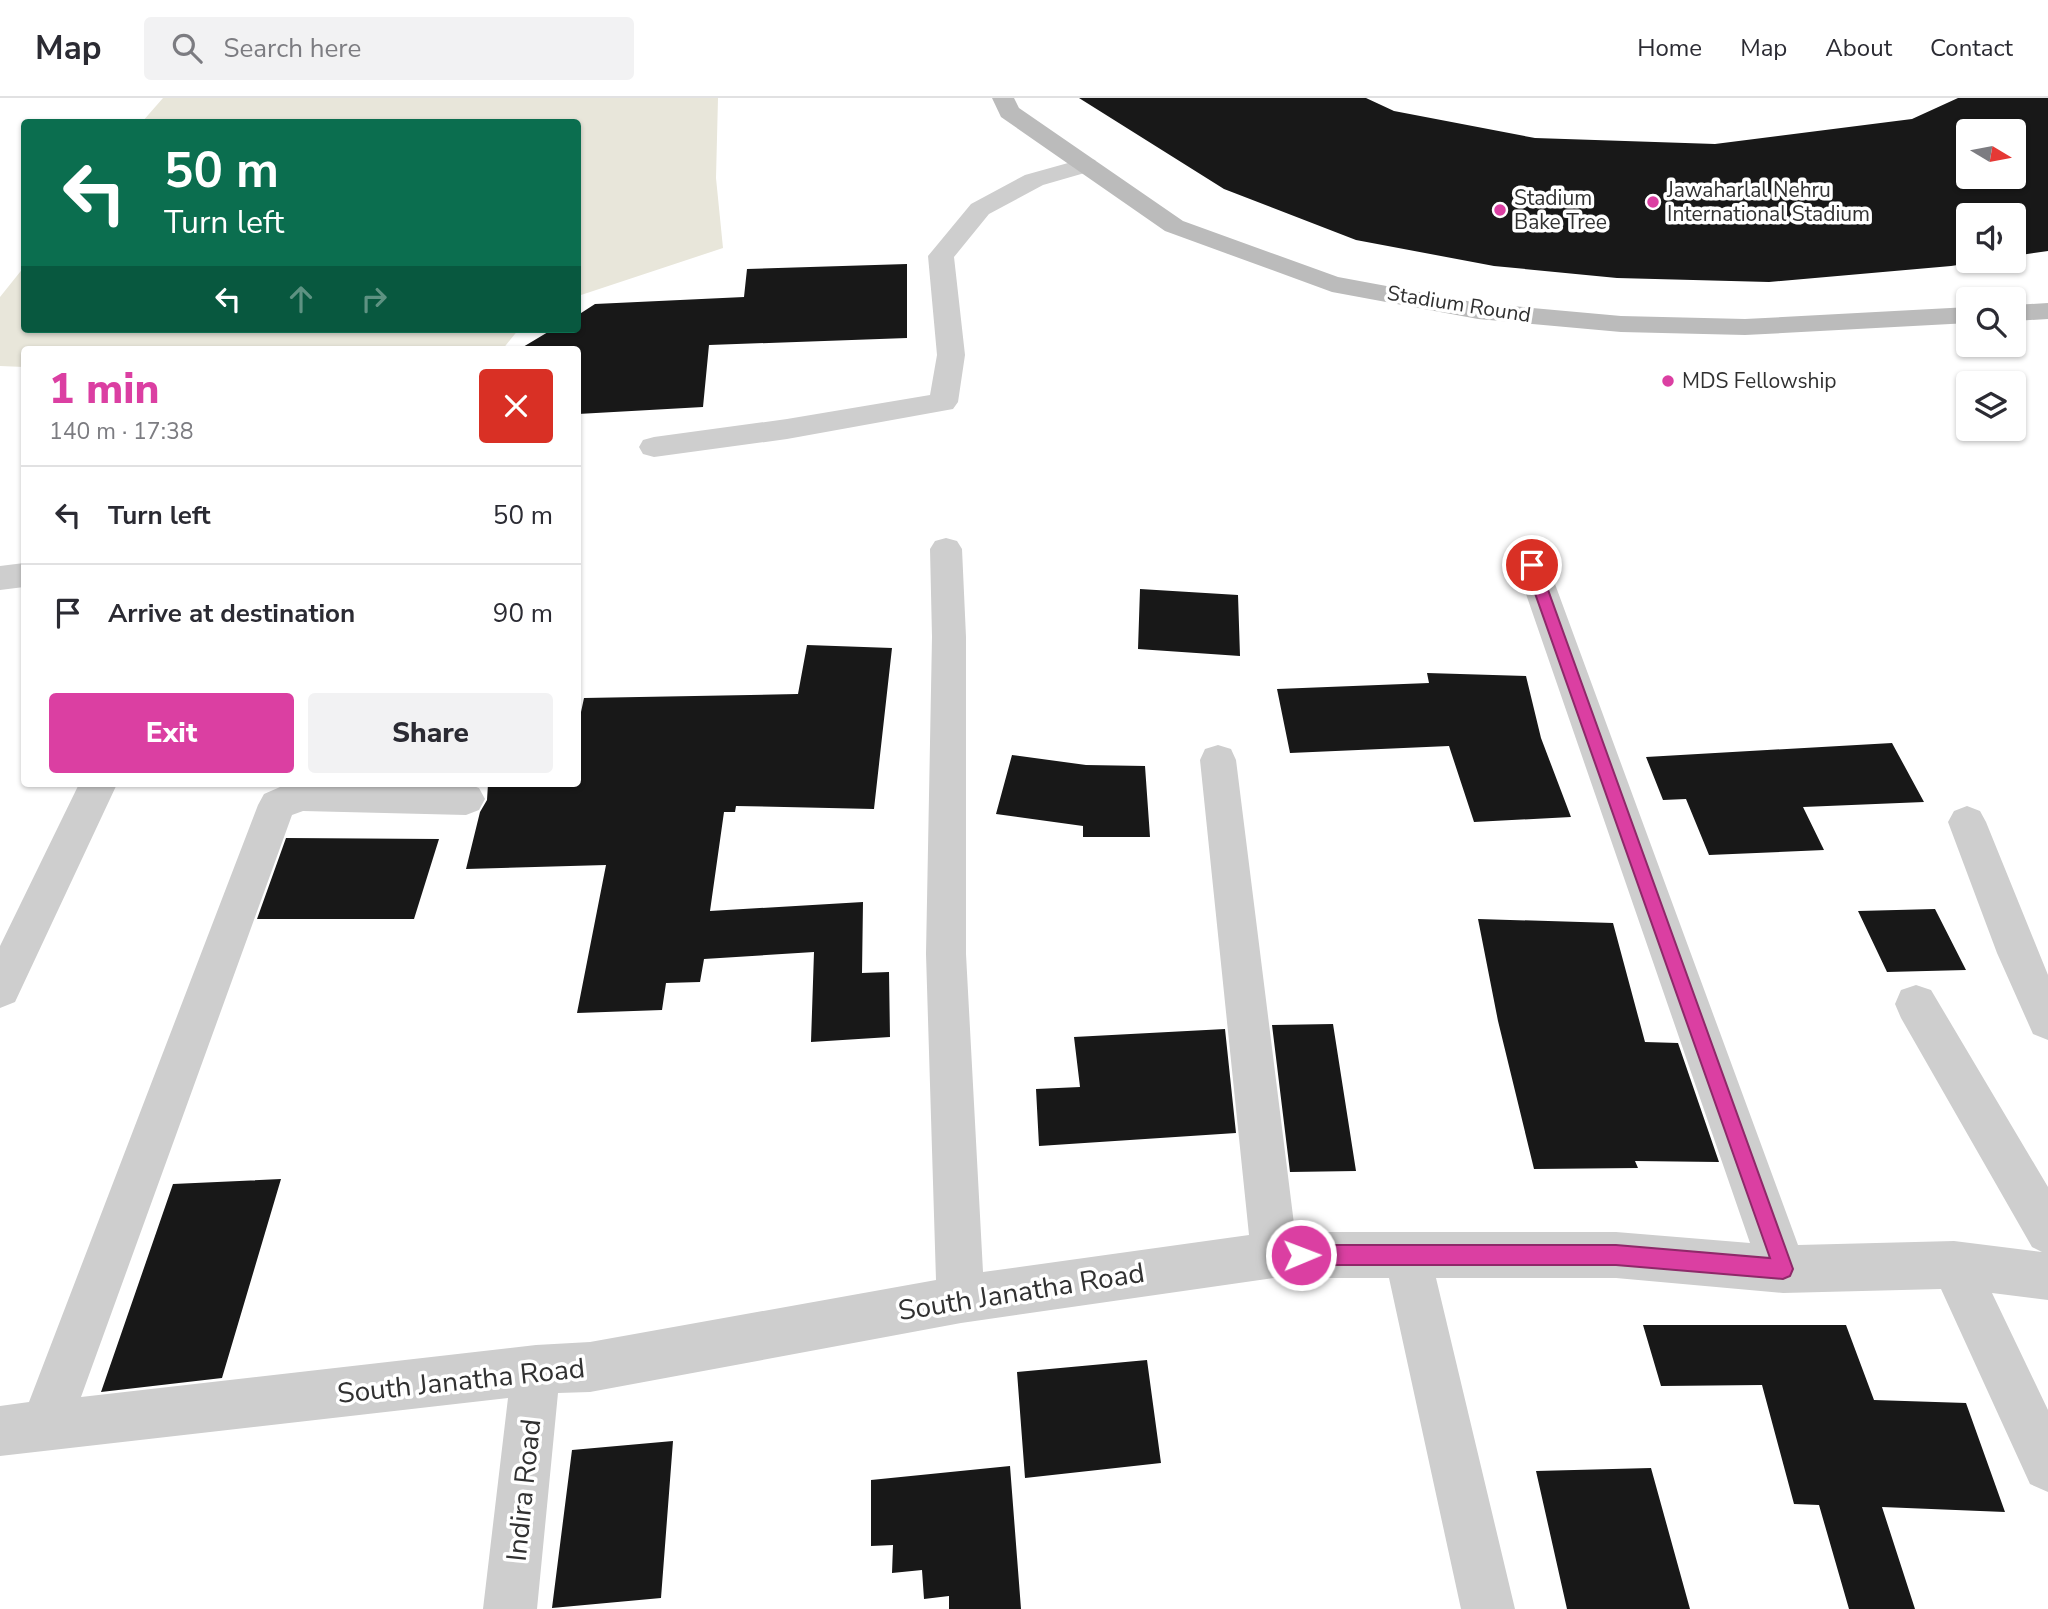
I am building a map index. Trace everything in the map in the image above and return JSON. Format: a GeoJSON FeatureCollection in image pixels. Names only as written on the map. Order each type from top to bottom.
{"type":"FeatureCollection","features":[{"type":"Feature","properties":{"kind":"street","name":"Stadium Round"},"geometry":{"type":"LineString","coordinates":[[1003,98],[1009,112],[1174,226],[1332,284],[1478,311],[1621,324],[1745,327],[1956,316]]}},
{"type":"Feature","properties":{"kind":"street"},"geometry":{"type":"LineString","coordinates":[[654,447],[786,429],[943,402],[951,355],[941,256],[980,209],[1034,180],[1086,165]]}},
{"type":"Feature","properties":{"kind":"street"},"geometry":{"type":"LineString","coordinates":[[2026,312],[2048,311]]}},
{"type":"Feature","properties":{"kind":"street"},"geometry":{"type":"LineString","coordinates":[[946,549],[949,637],[946,954],[961,1298]]}},
{"type":"Feature","properties":{"kind":"street"},"geometry":{"type":"LineString","coordinates":[[1532,565],[1783,1269]]}},
{"type":"Feature","properties":{"kind":"street"},"geometry":{"type":"LineString","coordinates":[[0,578],[21,575]]}},
{"type":"Feature","properties":{"kind":"street"},"geometry":{"type":"LineString","coordinates":[[1217,760],[1274,1255]]}},
{"type":"Feature","properties":{"kind":"street"},"geometry":{"type":"LineString","coordinates":[[0,989],[98,787]]}},
{"type":"Feature","properties":{"kind":"street"},"geometry":{"type":"LineString","coordinates":[[22,1429],[278,805],[300,795],[466,799]]}},
{"type":"Feature","properties":{"kind":"street"},"geometry":{"type":"LineString","coordinates":[[1967,822],[2017,953],[2048,1020]]}},
{"type":"Feature","properties":{"kind":"street"},"geometry":{"type":"LineString","coordinates":[[1916,1004],[2048,1230]]}},
{"type":"Feature","properties":{"kind":"street"},"geometry":{"type":"LineString","coordinates":[[1407,1253],[1488,1609]]}},
{"type":"Feature","properties":{"kind":"street","name":"South Janatha Road"},"geometry":{"type":"LineString","coordinates":[[22,1429],[536,1370],[590,1367],[961,1298],[1274,1255],[1616,1255],[1783,1269],[1954,1265],[2048,1276]]}},
{"type":"Feature","properties":{"kind":"street"},"geometry":{"type":"LineString","coordinates":[[1954,1265],[2048,1465]]}},
{"type":"Feature","properties":{"kind":"street","name":"Indira Road"},"geometry":{"type":"LineString","coordinates":[[510,1609],[536,1370]]}},
{"type":"Feature","properties":{"kind":"shaded area"},"geometry":{"type":"Polygon","coordinates":[[[163,98],[718,98],[716,178],[723,248],[581,295],[581,119],[145,119],[163,98]]]}},
{"type":"Feature","properties":{"kind":"shaded area"},"geometry":{"type":"Polygon","coordinates":[[[21,271],[21,333],[516,333],[505,346],[21,346],[21,367],[0,366],[0,297],[21,271]]]}},
{"type":"Feature","properties":{"kind":"building","name":"Jawaharlal Nehru International Stadium"},"geometry":{"type":"Polygon","coordinates":[[[1079,98],[1366,98],[1394,111],[1535,138],[1715,144],[1912,119],[1958,98],[2048,98],[2048,251],[2026,254],[2026,203],[1956,203],[1956,265],[1769,282],[1617,278],[1494,266],[1356,240],[1224,189],[1079,98]]]}},
{"type":"Feature","properties":{"kind":"building"},"geometry":{"type":"Polygon","coordinates":[[[907,264],[907,338],[709,345],[703,407],[581,414],[581,346],[525,346],[546,333],[581,333],[581,313],[595,304],[744,297],[747,269],[907,264]]]}},
{"type":"Feature","properties":{"kind":"building"},"geometry":{"type":"Polygon","coordinates":[[[1140,589],[1238,595],[1240,656],[1138,649],[1140,589]]]}},
{"type":"Feature","properties":{"kind":"building"},"geometry":{"type":"Polygon","coordinates":[[[807,645],[892,648],[874,809],[736,806],[735,812],[724,812],[710,911],[863,902],[862,973],[889,972],[890,1037],[811,1042],[814,952],[704,959],[700,982],[666,983],[662,1010],[577,1013],[606,865],[466,869],[480,812],[487,800],[488,787],[581,787],[581,712],[584,698],[798,694],[807,645]]]}},
{"type":"Feature","properties":{"kind":"building"},"geometry":{"type":"Polygon","coordinates":[[[1427,673],[1526,676],[1541,738],[1571,817],[1474,822],[1449,746],[1290,753],[1277,689],[1429,683],[1427,673]]]}},
{"type":"Feature","properties":{"kind":"building"},"geometry":{"type":"Polygon","coordinates":[[[1892,743],[1924,802],[1803,807],[1824,850],[1709,855],[1686,799],[1663,800],[1646,757],[1892,743]]]}},
{"type":"Feature","properties":{"kind":"building"},"geometry":{"type":"Polygon","coordinates":[[[1012,755],[1086,765],[1145,766],[1150,837],[1083,837],[1083,826],[996,814],[1012,755]]]}},
{"type":"Feature","properties":{"kind":"building"},"geometry":{"type":"Polygon","coordinates":[[[286,838],[439,839],[414,919],[257,919],[286,838]]]}},
{"type":"Feature","properties":{"kind":"building"},"geometry":{"type":"Polygon","coordinates":[[[1935,909],[1966,970],[1887,972],[1858,911],[1935,909]]]}},
{"type":"Feature","properties":{"kind":"building"},"geometry":{"type":"Polygon","coordinates":[[[1478,919],[1613,923],[1645,1042],[1678,1043],[1719,1162],[1635,1161],[1638,1168],[1534,1169],[1498,1021],[1478,919]]]}},
{"type":"Feature","properties":{"kind":"building"},"geometry":{"type":"Polygon","coordinates":[[[1333,1024],[1356,1171],[1290,1172],[1272,1025],[1333,1024]]]}},
{"type":"Feature","properties":{"kind":"building"},"geometry":{"type":"Polygon","coordinates":[[[1225,1029],[1236,1133],[1039,1146],[1036,1089],[1080,1087],[1074,1037],[1225,1029]]]}},
{"type":"Feature","properties":{"kind":"building"},"geometry":{"type":"Polygon","coordinates":[[[281,1179],[222,1378],[101,1392],[173,1184],[281,1179]]]}},
{"type":"Feature","properties":{"kind":"building"},"geometry":{"type":"Polygon","coordinates":[[[1643,1325],[1846,1325],[1874,1400],[1966,1403],[2005,1512],[1882,1507],[1915,1609],[1849,1609],[1819,1505],[1794,1504],[1762,1385],[1661,1386],[1643,1325]]]}},
{"type":"Feature","properties":{"kind":"building"},"geometry":{"type":"Polygon","coordinates":[[[1147,1360],[1161,1463],[1025,1478],[1017,1372],[1147,1360]]]}},
{"type":"Feature","properties":{"kind":"building"},"geometry":{"type":"Polygon","coordinates":[[[673,1441],[661,1598],[552,1608],[572,1450],[673,1441]]]}},
{"type":"Feature","properties":{"kind":"building"},"geometry":{"type":"Polygon","coordinates":[[[1010,1466],[1021,1609],[949,1609],[949,1596],[924,1599],[922,1570],[892,1573],[893,1545],[871,1546],[871,1480],[1010,1466]]]}},
{"type":"Feature","properties":{"kind":"building"},"geometry":{"type":"Polygon","coordinates":[[[1651,1468],[1690,1609],[1567,1609],[1536,1471],[1651,1468]]]}},
{"type":"Feature","properties":{"kind":"place","name":"Jawaharlal Nehru International Stadium"},"geometry":{"type":"Point","coordinates":[1653,202]}},
{"type":"Feature","properties":{"kind":"place","name":"Stadium Bake Tree"},"geometry":{"type":"Point","coordinates":[1500,210]}},
{"type":"Feature","properties":{"kind":"place","name":"MDS Fellowship"},"geometry":{"type":"Point","coordinates":[1668,381]}},
{"type":"Feature","properties":{"kind":"route"},"geometry":{"type":"LineString","coordinates":[[1301,1255],[1616,1255],[1783,1269],[1532,565]]}}]}
